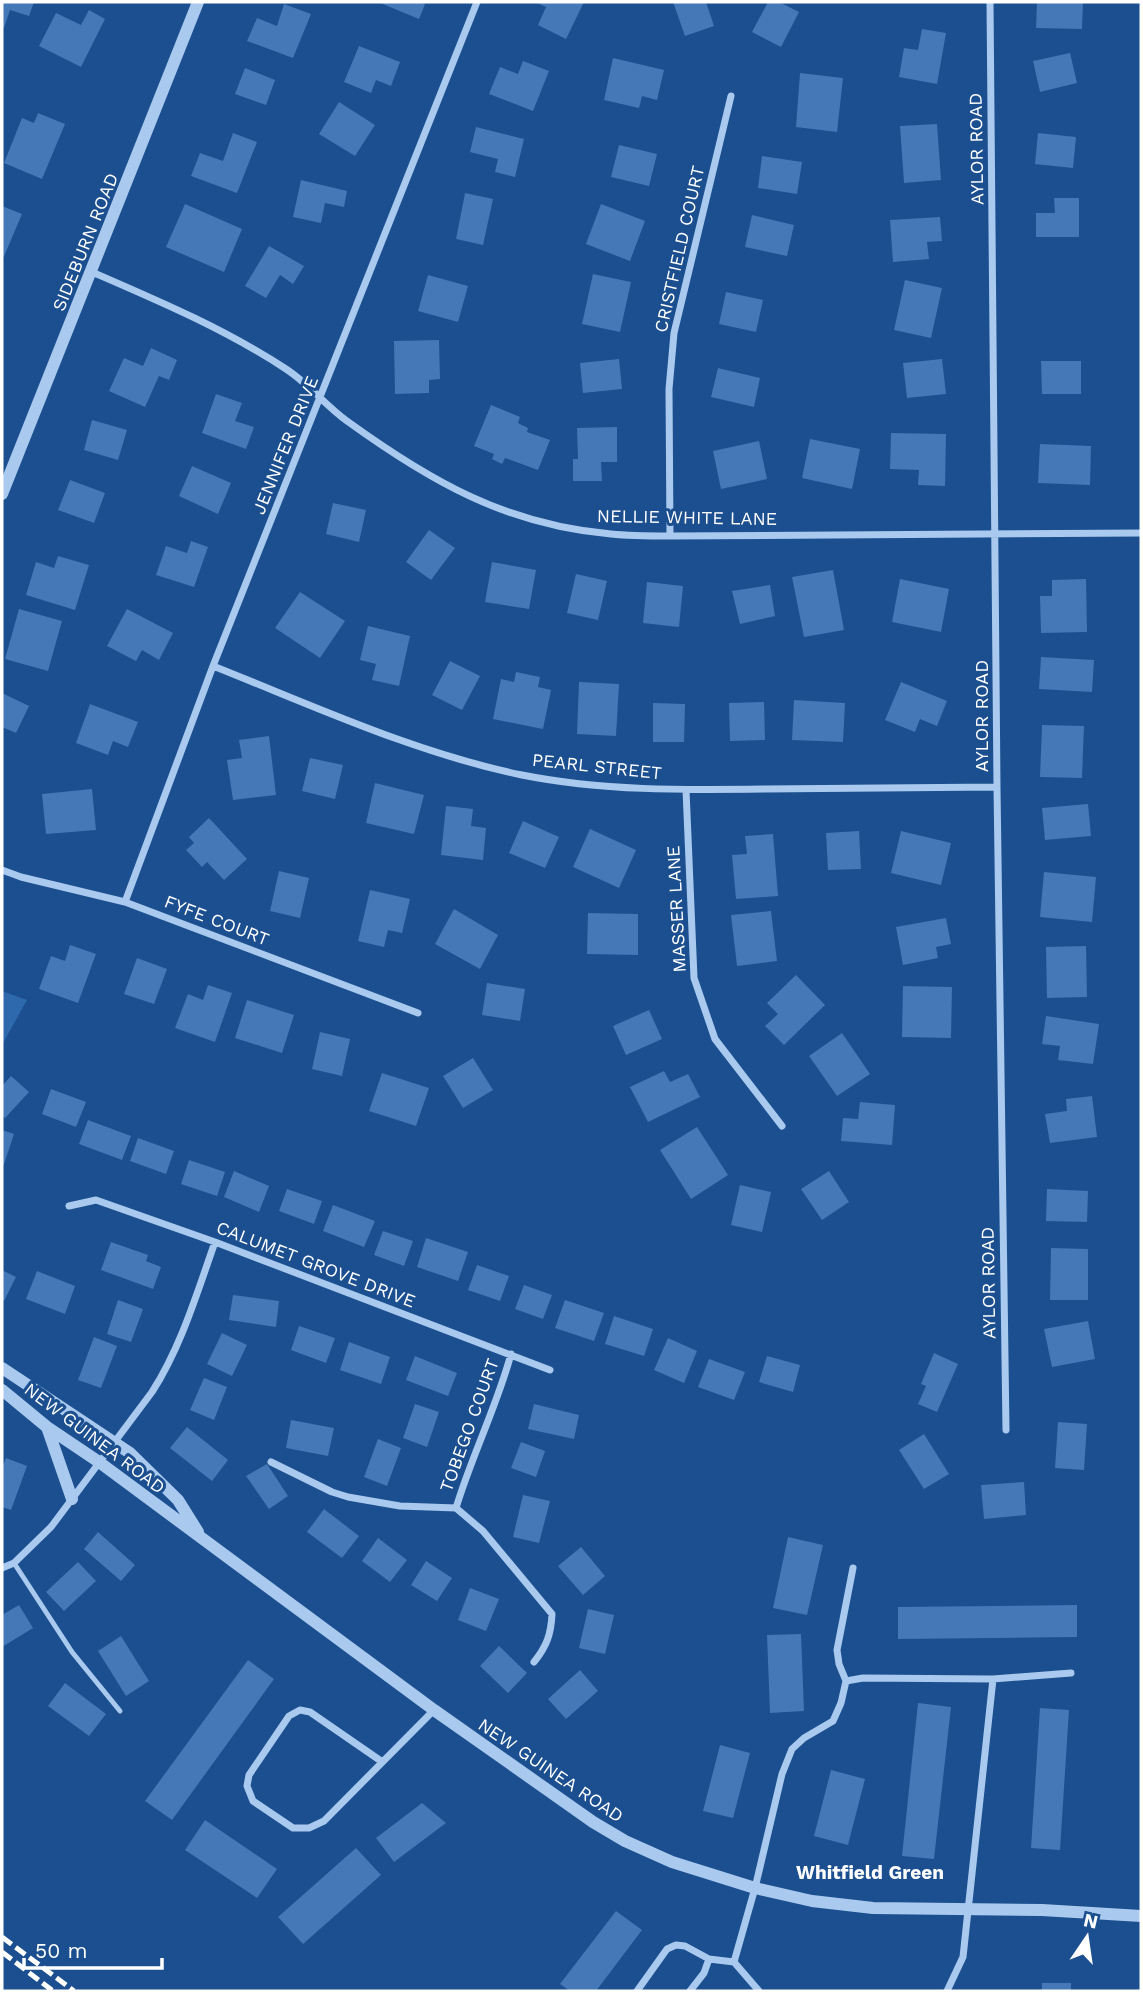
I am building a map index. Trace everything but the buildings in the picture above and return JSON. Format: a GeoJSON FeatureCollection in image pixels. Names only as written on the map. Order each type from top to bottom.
{"type":"FeatureCollection","features":[{"type":"Feature","properties":{"kind":"street","name":"JENNIFER DRIVE"},"geometry":{"type":"LineString","coordinates":[[125,902],[213,666],[477,2]]}},
{"type":"Feature","properties":{"kind":"street","name":"AYLOR ROAD"},"geometry":{"type":"LineString","coordinates":[[990,2],[1006,1430]]}},
{"type":"Feature","properties":{"kind":"street","name":"SIDEBURN ROAD"},"geometry":{"type":"LineString","coordinates":[[2,494],[92,272],[193,3]]}},
{"type":"Feature","properties":{"kind":"street","name":"CRISTFIELD COURT"},"geometry":{"type":"LineString","coordinates":[[670,536],[669,389],[674,333],[731,96]]}},
{"type":"Feature","properties":{"kind":"street","name":"NELLIE WHITE LANE"},"geometry":{"type":"LineString","coordinates":[[92,272],[222,330],[303,380],[342,418],[403,461],[484,503],[528,518],[611,534],[670,536],[1141,533]]}},
{"type":"Feature","properties":{"kind":"street","name":"PEARL STREET"},"geometry":{"type":"LineString","coordinates":[[213,666],[395,738],[480,765],[567,782],[686,790],[997,787]]}},
{"type":"Feature","properties":{"kind":"street","name":"MASSER LANE"},"geometry":{"type":"LineString","coordinates":[[686,790],[694,978],[716,1038],[782,1126]]}},
{"type":"Feature","properties":{"kind":"street","name":"FYFE COURT"},"geometry":{"type":"LineString","coordinates":[[2,870],[125,902],[418,1013]]}},
{"type":"Feature","properties":{"kind":"street","name":"CALUMET GROVE DRIVE"},"geometry":{"type":"LineString","coordinates":[[69,1206],[96,1200],[215,1242],[550,1370]]}},
{"type":"Feature","properties":{"kind":"street"},"geometry":{"type":"LineString","coordinates":[[2,1568],[14,1563],[39,1541],[165,1372],[215,1242]]}},
{"type":"Feature","properties":{"kind":"street","name":"TOBEGO COURT"},"geometry":{"type":"LineString","coordinates":[[456,1507],[511,1354]]}},
{"type":"Feature","properties":{"kind":"street","name":"NEW GUINEA ROAD"},"geometry":{"type":"LineString","coordinates":[[2,1368],[130,1453],[178,1500],[202,1538]]}},
{"type":"Feature","properties":{"kind":"street","name":"NEW GUINEA ROAD"},"geometry":{"type":"LineString","coordinates":[[2,1390],[47,1427],[99,1462],[434,1710],[593,1822],[625,1841],[714,1877],[812,1901],[873,1908],[1042,1910],[1141,1916]]}},
{"type":"Feature","properties":{"kind":"street"},"geometry":{"type":"LineString","coordinates":[[47,1427],[72,1499]]}},
{"type":"Feature","properties":{"kind":"street"},"geometry":{"type":"LineString","coordinates":[[271,1462],[348,1497],[400,1506],[456,1507],[483,1531],[552,1614],[551,1633],[544,1650],[534,1662]]}},
{"type":"Feature","properties":{"kind":"street"},"geometry":{"type":"LineString","coordinates":[[734,1962],[782,1774],[792,1749],[804,1738],[833,1721],[841,1703],[846,1681],[837,1650],[853,1568]]}},
{"type":"Feature","properties":{"kind":"street"},"geometry":{"type":"LineString","coordinates":[[846,1681],[863,1678],[993,1679],[1071,1673]]}},
{"type":"Feature","properties":{"kind":"street"},"geometry":{"type":"LineString","coordinates":[[947,1991],[963,1957],[993,1679]]}},
{"type":"Feature","properties":{"kind":"street"},"geometry":{"type":"LineString","coordinates":[[381,1761],[310,1712],[300,1710],[289,1716],[249,1775],[247,1786],[253,1801],[293,1828],[309,1828],[324,1821],[434,1710]]}},
{"type":"Feature","properties":{"kind":"street"},"geometry":{"type":"LineString","coordinates":[[638,1991],[667,1950],[676,1945],[685,1946],[709,1959],[734,1962],[759,1991]]}},
{"type":"Feature","properties":{"kind":"street"},"geometry":{"type":"LineString","coordinates":[[690,1991],[704,1973],[709,1959]]}},
{"type":"Feature","properties":{"kind":"lane"},"geometry":{"type":"LineString","coordinates":[[14,1563],[72,1652],[120,1711]]}},
{"type":"Feature","properties":{"kind":"shaded area"},"geometry":{"type":"Polygon","coordinates":[[[2,991],[27,1000],[2,1045],[2,991]]]}},
{"type":"Feature","properties":{"kind":"railway"},"geometry":{"type":"LineString","coordinates":[[2,1937],[74,1991]]}},
{"type":"Feature","properties":{"kind":"railway"},"geometry":{"type":"LineString","coordinates":[[2,1952],[53,1991]]}},
{"type":"Feature","properties":{"kind":"district","name":"Whitfield Green"},"geometry":{"type":"Point","coordinates":[870,1872]}}]}
